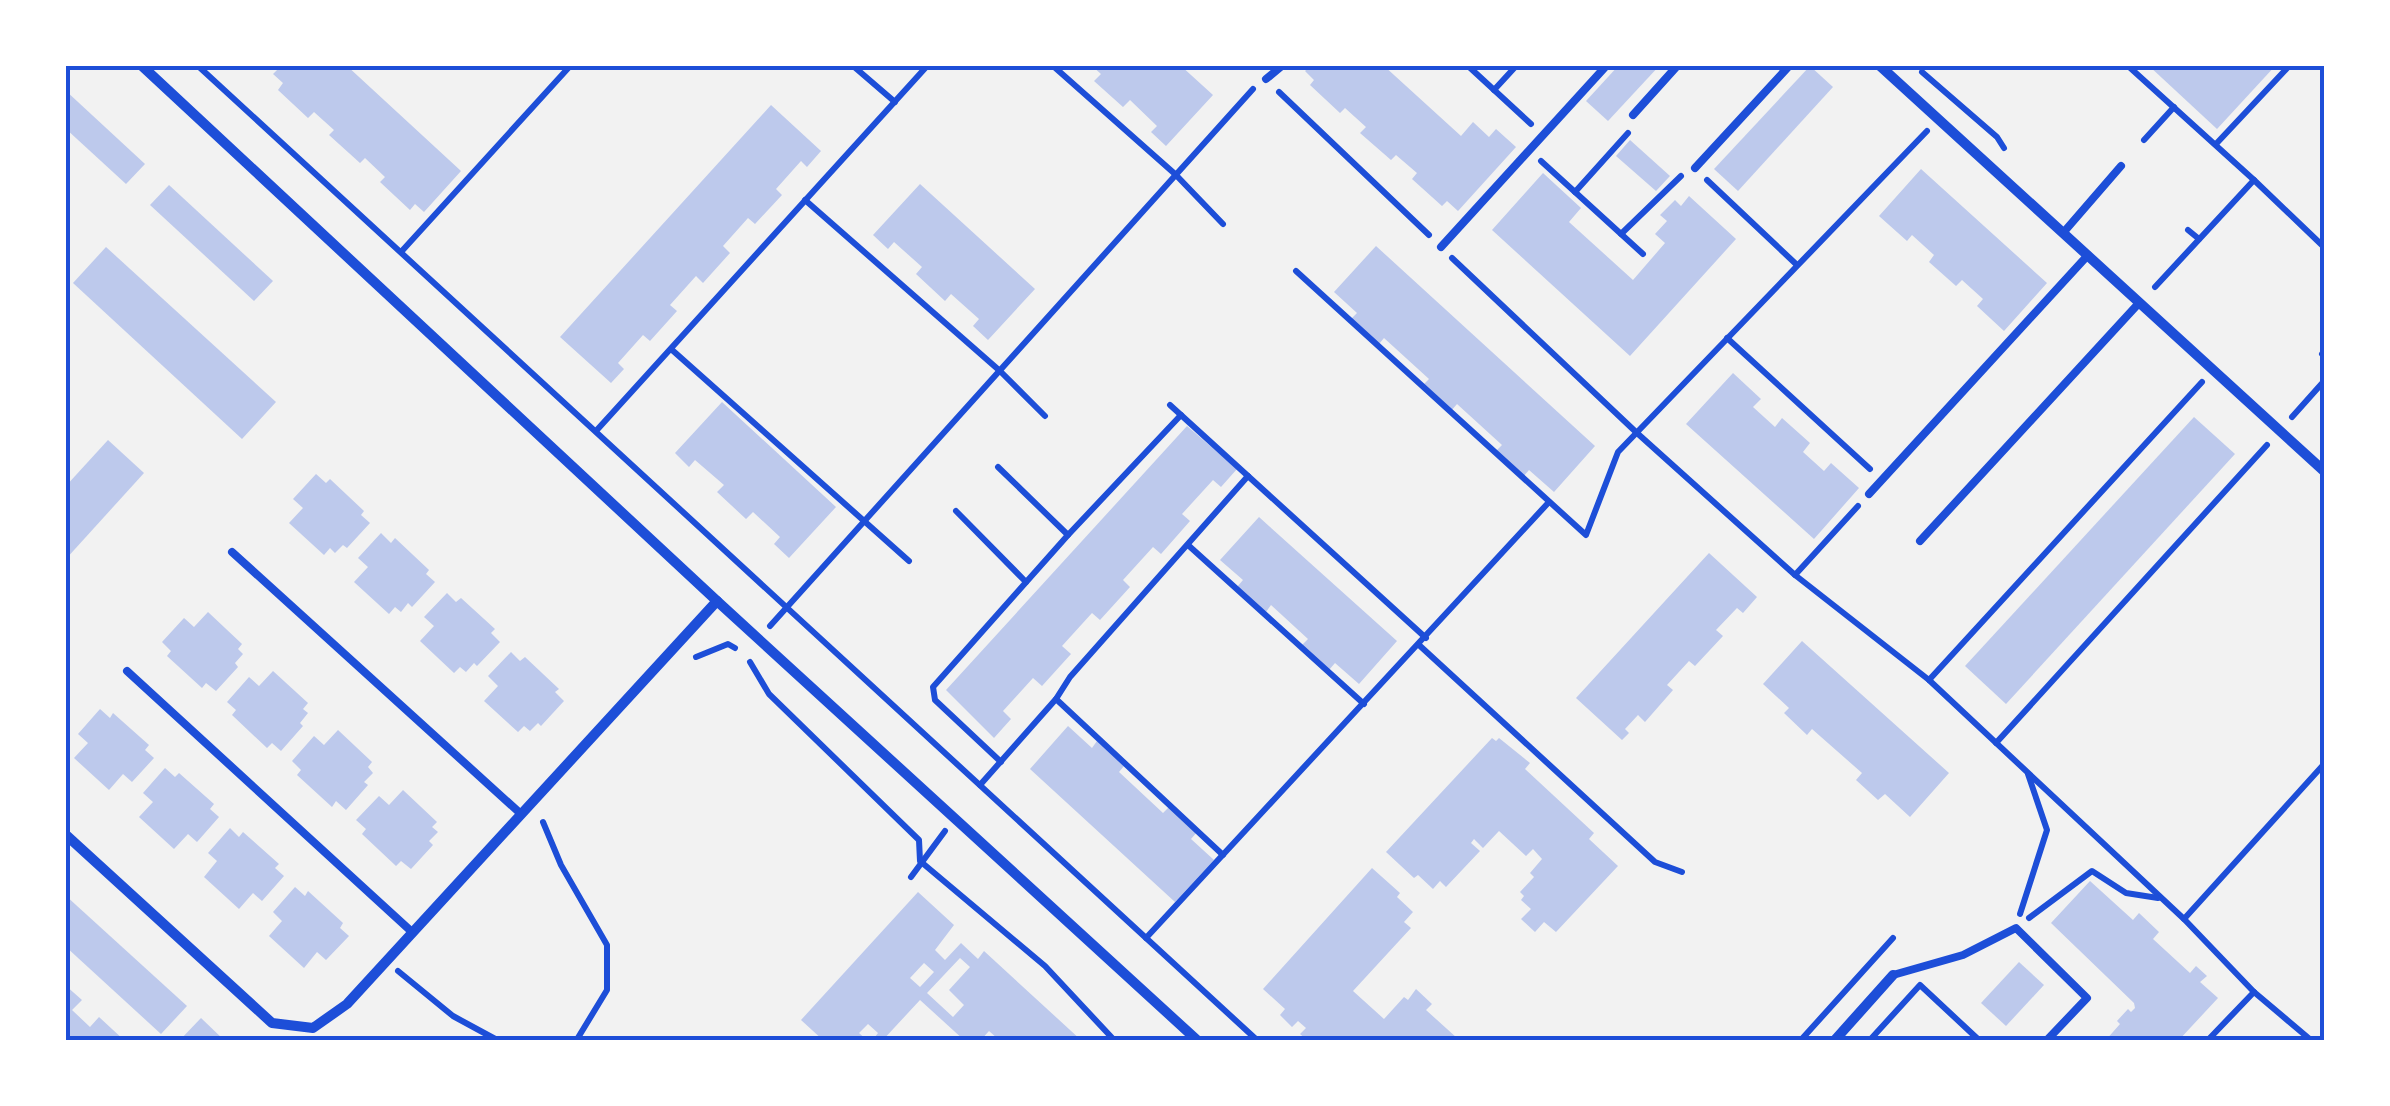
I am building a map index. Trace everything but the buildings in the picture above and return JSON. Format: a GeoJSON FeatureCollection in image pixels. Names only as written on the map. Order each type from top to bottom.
{"type":"FeatureCollection","features":[{"type":"Feature","properties":{"kind":"street"},"geometry":{"type":"LineString","coordinates":[[141,65],[1198,1041]]}},
{"type":"Feature","properties":{"kind":"street"},"geometry":{"type":"LineString","coordinates":[[1883,66],[2325,472]]}},
{"type":"Feature","properties":{"kind":"street"},"geometry":{"type":"LineString","coordinates":[[65,834],[272,1023],[313,1028],[347,1004],[717,600]]}},
{"type":"Feature","properties":{"kind":"street"},"geometry":{"type":"LineString","coordinates":[[1834,1041],[1893,975]]}},
{"type":"Feature","properties":{"kind":"lane"},"geometry":{"type":"LineString","coordinates":[[1266,79],[1283,65]]}},
{"type":"Feature","properties":{"kind":"lane"},"geometry":{"type":"LineString","coordinates":[[1441,247],[1607,65]]}},
{"type":"Feature","properties":{"kind":"lane"},"geometry":{"type":"LineString","coordinates":[[1633,115],[1678,65]]}},
{"type":"Feature","properties":{"kind":"lane"},"geometry":{"type":"LineString","coordinates":[[1695,168],[1790,65]]}},
{"type":"Feature","properties":{"kind":"lane"},"geometry":{"type":"LineString","coordinates":[[2063,232],[2121,166]]}},
{"type":"Feature","properties":{"kind":"lane"},"geometry":{"type":"LineString","coordinates":[[1869,494],[2088,255]]}},
{"type":"Feature","properties":{"kind":"lane"},"geometry":{"type":"LineString","coordinates":[[1920,541],[2140,303]]}},
{"type":"Feature","properties":{"kind":"lane"},"geometry":{"type":"LineString","coordinates":[[232,552],[521,814]]}},
{"type":"Feature","properties":{"kind":"lane"},"geometry":{"type":"LineString","coordinates":[[127,671],[412,932]]}},
{"type":"Feature","properties":{"kind":"lane"},"geometry":{"type":"LineString","coordinates":[[1893,975],[1963,955],[2016,928],[2087,998],[2048,1039]]}},
{"type":"Feature","properties":{"kind":"path"},"geometry":{"type":"LineString","coordinates":[[197,65],[1258,1041]]}},
{"type":"Feature","properties":{"kind":"path"},"geometry":{"type":"LineString","coordinates":[[402,252],[571,65]]}},
{"type":"Feature","properties":{"kind":"path"},"geometry":{"type":"LineString","coordinates":[[852,65],[894,102]]}},
{"type":"Feature","properties":{"kind":"path"},"geometry":{"type":"LineString","coordinates":[[596,431],[928,65]]}},
{"type":"Feature","properties":{"kind":"path"},"geometry":{"type":"LineString","coordinates":[[1052,65],[1175,174],[1223,224]]}},
{"type":"Feature","properties":{"kind":"path"},"geometry":{"type":"LineString","coordinates":[[1467,65],[1543,136]]}},
{"type":"Feature","properties":{"kind":"path"},"geometry":{"type":"LineString","coordinates":[[1494,90],[1517,65]]}},
{"type":"Feature","properties":{"kind":"path"},"geometry":{"type":"LineString","coordinates":[[2128,65],[2322,237],[2325,248]]}},
{"type":"Feature","properties":{"kind":"path"},"geometry":{"type":"LineString","coordinates":[[2216,144],[2290,65]]}},
{"type":"Feature","properties":{"kind":"path"},"geometry":{"type":"LineString","coordinates":[[758,638],[1248,93],[1266,79],[1637,432],[1795,575],[1929,680],[2184,919],[2254,992],[2312,1041]]}},
{"type":"Feature","properties":{"kind":"path"},"geometry":{"type":"LineString","coordinates":[[2144,140],[2174,107]]}},
{"type":"Feature","properties":{"kind":"path"},"geometry":{"type":"LineString","coordinates":[[1575,192],[1630,132],[1633,115]]}},
{"type":"Feature","properties":{"kind":"path"},"geometry":{"type":"LineString","coordinates":[[1296,271],[1586,535],[1618,452],[1938,119]]}},
{"type":"Feature","properties":{"kind":"path"},"geometry":{"type":"LineString","coordinates":[[1530,150],[1642,254]]}},
{"type":"Feature","properties":{"kind":"path"},"geometry":{"type":"LineString","coordinates":[[1621,234],[1674,180],[1695,168],[1798,265]]}},
{"type":"Feature","properties":{"kind":"path"},"geometry":{"type":"LineString","coordinates":[[2155,287],[2254,180]]}},
{"type":"Feature","properties":{"kind":"path"},"geometry":{"type":"LineString","coordinates":[[805,200],[1000,370],[1045,416]]}},
{"type":"Feature","properties":{"kind":"path"},"geometry":{"type":"LineString","coordinates":[[2188,230],[2200,240]]}},
{"type":"Feature","properties":{"kind":"path"},"geometry":{"type":"LineString","coordinates":[[1727,338],[1882,480]]}},
{"type":"Feature","properties":{"kind":"path"},"geometry":{"type":"LineString","coordinates":[[670,349],[909,561]]}},
{"type":"Feature","properties":{"kind":"path"},"geometry":{"type":"LineString","coordinates":[[1929,680],[2213,370]]}},
{"type":"Feature","properties":{"kind":"path"},"geometry":{"type":"LineString","coordinates":[[2294,414],[2325,380]]}},
{"type":"Feature","properties":{"kind":"path"},"geometry":{"type":"LineString","coordinates":[[1170,405],[1426,638]]}},
{"type":"Feature","properties":{"kind":"path"},"geometry":{"type":"LineString","coordinates":[[1001,762],[935,700],[933,687],[1181,415]]}},
{"type":"Feature","properties":{"kind":"path"},"geometry":{"type":"LineString","coordinates":[[1996,743],[2280,431]]}},
{"type":"Feature","properties":{"kind":"path"},"geometry":{"type":"LineString","coordinates":[[998,467],[1068,535]]}},
{"type":"Feature","properties":{"kind":"path"},"geometry":{"type":"LineString","coordinates":[[980,785],[1248,476]]}},
{"type":"Feature","properties":{"kind":"path"},"geometry":{"type":"LineString","coordinates":[[1795,575],[1869,494]]}},
{"type":"Feature","properties":{"kind":"path"},"geometry":{"type":"LineString","coordinates":[[1146,938],[1549,501]]}},
{"type":"Feature","properties":{"kind":"path"},"geometry":{"type":"LineString","coordinates":[[956,511],[1026,582]]}},
{"type":"Feature","properties":{"kind":"path"},"geometry":{"type":"LineString","coordinates":[[1188,545],[1364,704]]}},
{"type":"Feature","properties":{"kind":"path"},"geometry":{"type":"LineString","coordinates":[[694,658],[728,644],[744,652],[769,694],[919,840],[920,861],[1045,966],[1115,1041]]}},
{"type":"Feature","properties":{"kind":"path"},"geometry":{"type":"LineString","coordinates":[[1419,645],[1655,862],[1682,872]]}},
{"type":"Feature","properties":{"kind":"path"},"geometry":{"type":"LineString","coordinates":[[1056,700],[1223,855]]}},
{"type":"Feature","properties":{"kind":"path"},"geometry":{"type":"LineString","coordinates":[[2184,919],[2325,762]]}},
{"type":"Feature","properties":{"kind":"path"},"geometry":{"type":"LineString","coordinates":[[2016,928],[2047,830],[2028,773]]}},
{"type":"Feature","properties":{"kind":"path"},"geometry":{"type":"LineString","coordinates":[[530,836],[556,808]]}},
{"type":"Feature","properties":{"kind":"path"},"geometry":{"type":"LineString","coordinates":[[911,877],[955,818]]}},
{"type":"Feature","properties":{"kind":"path"},"geometry":{"type":"LineString","coordinates":[[543,822],[561,865],[607,945],[607,990],[576,1041]]}},
{"type":"Feature","properties":{"kind":"path"},"geometry":{"type":"LineString","coordinates":[[2016,928],[2092,870],[2126,893],[2162,899]]}},
{"type":"Feature","properties":{"kind":"path"},"geometry":{"type":"LineString","coordinates":[[1800,1041],[1892,938]]}},
{"type":"Feature","properties":{"kind":"path"},"geometry":{"type":"LineString","coordinates":[[386,960],[453,1016],[499,1041]]}},
{"type":"Feature","properties":{"kind":"path"},"geometry":{"type":"LineString","coordinates":[[402,974],[414,961]]}},
{"type":"Feature","properties":{"kind":"path"},"geometry":{"type":"LineString","coordinates":[[1868,1041],[1920,984],[1980,1041]]}},
{"type":"Feature","properties":{"kind":"path"},"geometry":{"type":"LineString","coordinates":[[2208,1041],[2254,992]]}}]}
